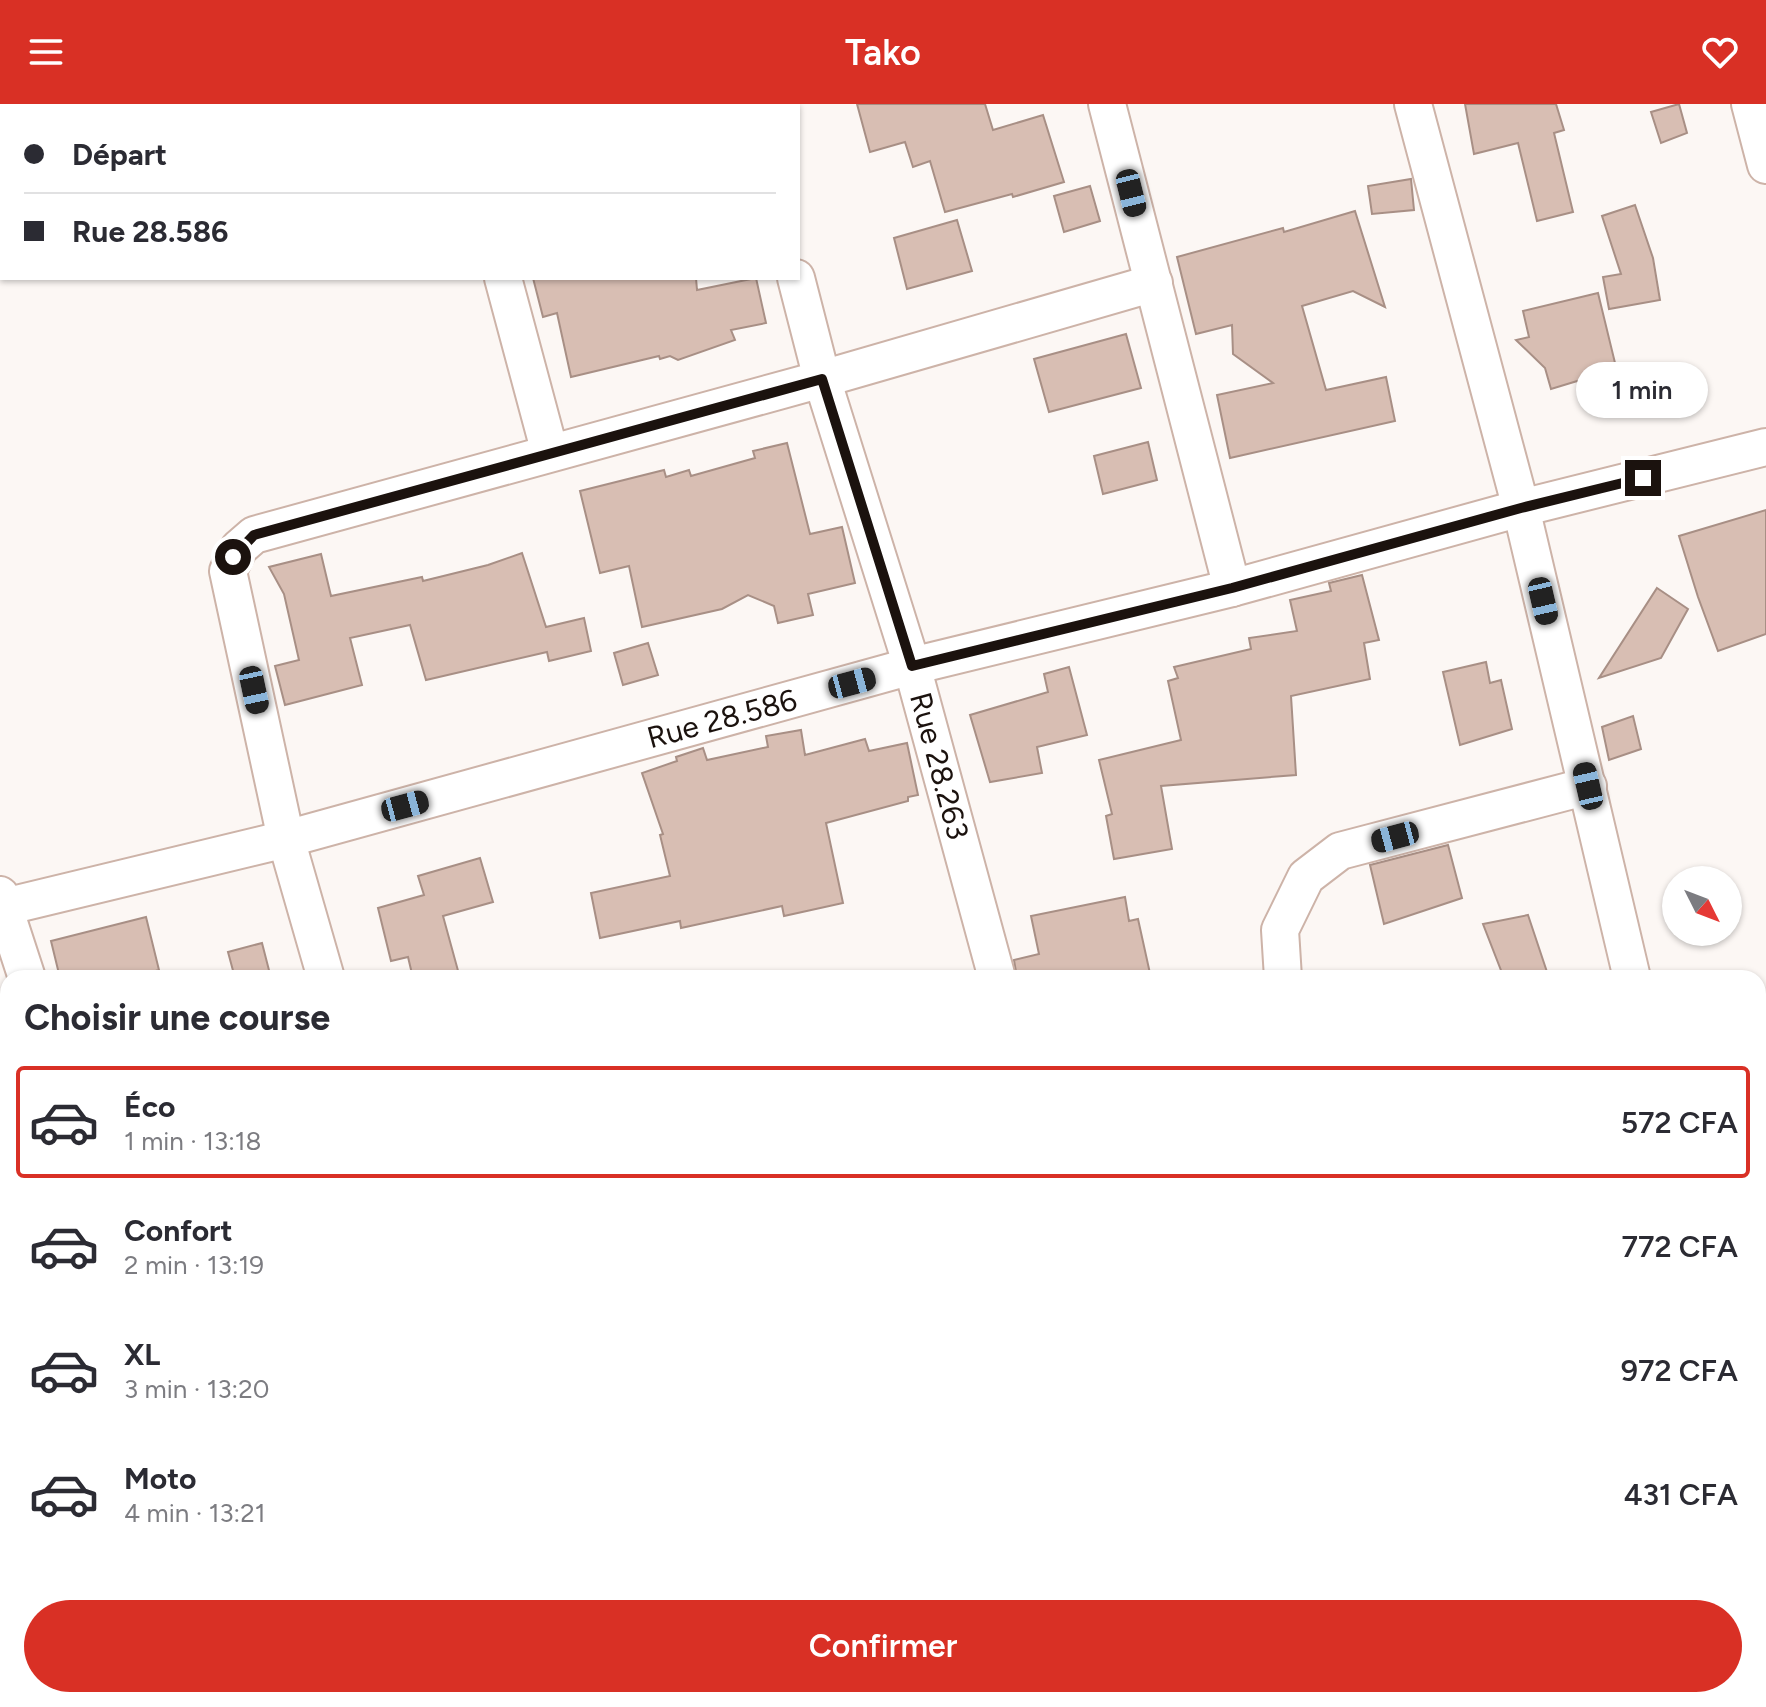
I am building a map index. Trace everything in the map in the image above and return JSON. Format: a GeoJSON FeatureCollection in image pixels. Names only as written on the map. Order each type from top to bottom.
{"type":"FeatureCollection","features":[{"type":"Feature","properties":{"kind":"street"},"geometry":{"type":"LineString","coordinates":[[1107,104],[1232,588]]}},
{"type":"Feature","properties":{"kind":"street"},"geometry":{"type":"LineString","coordinates":[[1413,104],[1521,508],[1630,970]]}},
{"type":"Feature","properties":{"kind":"street"},"geometry":{"type":"LineString","coordinates":[[1750,104],[1766,165]]}},
{"type":"Feature","properties":{"kind":"street"},"geometry":{"type":"LineString","coordinates":[[504,280],[550,453]]}},
{"type":"Feature","properties":{"kind":"street","name":"Rue 28.263"},"geometry":{"type":"LineString","coordinates":[[797,280],[822,379],[912,666],[995,970]]}},
{"type":"Feature","properties":{"kind":"street"},"geometry":{"type":"LineString","coordinates":[[324,970],[286,839],[228,571],[233,557],[254,535],[822,379],[1154,283]]}},
{"type":"Feature","properties":{"kind":"street","name":"Rue 28.586"},"geometry":{"type":"LineString","coordinates":[[2,901],[286,839],[912,666],[1232,588],[1521,508],[1766,447]]}},
{"type":"Feature","properties":{"kind":"street"},"geometry":{"type":"LineString","coordinates":[[1282,970],[1280,930],[1306,877],[1340,851],[1588,786]]}},
{"type":"Feature","properties":{"kind":"street"},"geometry":{"type":"LineString","coordinates":[[2,901],[24,970]]}},
{"type":"Feature","properties":{"kind":"building"},"geometry":{"type":"Polygon","coordinates":[[[857,104],[985,104],[993,130],[1043,115],[1064,182],[945,212],[930,161],[913,167],[905,142],[870,152],[857,104]]]}},
{"type":"Feature","properties":{"kind":"building"},"geometry":{"type":"Polygon","coordinates":[[[1465,104],[1556,104],[1564,130],[1554,133],[1573,212],[1537,221],[1518,143],[1474,154],[1465,104]]]}},
{"type":"Feature","properties":{"kind":"building"},"geometry":{"type":"Polygon","coordinates":[[[1679,104],[1687,133],[1661,143],[1651,112],[1679,104]]]}},
{"type":"Feature","properties":{"kind":"building"},"geometry":{"type":"Polygon","coordinates":[[[1411,179],[1414,210],[1372,214],[1368,186],[1411,179]]]}},
{"type":"Feature","properties":{"kind":"building"},"geometry":{"type":"Polygon","coordinates":[[[1090,186],[1100,221],[1064,232],[1054,196],[1090,186]]]}},
{"type":"Feature","properties":{"kind":"building"},"geometry":{"type":"Polygon","coordinates":[[[1635,205],[1653,258],[1660,300],[1609,309],[1603,277],[1621,274],[1602,216],[1635,205]]]}},
{"type":"Feature","properties":{"kind":"building"},"geometry":{"type":"Polygon","coordinates":[[[1355,211],[1385,307],[1353,291],[1302,306],[1326,390],[1386,377],[1395,421],[1230,458],[1217,395],[1273,383],[1233,354],[1232,325],[1196,334],[1177,257],[1283,228],[1284,232],[1355,211]]]}},
{"type":"Feature","properties":{"kind":"building"},"geometry":{"type":"Polygon","coordinates":[[[957,220],[972,271],[907,289],[894,238],[957,220]]]}},
{"type":"Feature","properties":{"kind":"building"},"geometry":{"type":"Polygon","coordinates":[[[534,280],[696,280],[697,290],[756,280],[766,323],[731,330],[735,340],[678,360],[670,356],[660,359],[659,356],[571,377],[557,313],[543,317],[534,280]]]}},
{"type":"Feature","properties":{"kind":"building"},"geometry":{"type":"Polygon","coordinates":[[[1598,293],[1616,367],[1551,389],[1545,368],[1516,340],[1529,337],[1523,311],[1598,293]]]}},
{"type":"Feature","properties":{"kind":"building"},"geometry":{"type":"Polygon","coordinates":[[[1126,334],[1141,388],[1049,412],[1034,359],[1126,334]]]}},
{"type":"Feature","properties":{"kind":"building"},"geometry":{"type":"Polygon","coordinates":[[[1148,442],[1157,480],[1103,494],[1094,456],[1148,442]]]}},
{"type":"Feature","properties":{"kind":"building"},"geometry":{"type":"Polygon","coordinates":[[[787,443],[810,534],[842,527],[855,583],[808,594],[813,615],[778,623],[774,606],[748,595],[722,609],[642,627],[629,566],[600,573],[580,491],[664,470],[666,477],[689,470],[691,476],[755,458],[753,451],[787,443]]]}},
{"type":"Feature","properties":{"kind":"building"},"geometry":{"type":"Polygon","coordinates":[[[1766,510],[1766,634],[1718,651],[1679,536],[1766,510]]]}},
{"type":"Feature","properties":{"kind":"building"},"geometry":{"type":"Polygon","coordinates":[[[522,553],[546,627],[584,618],[591,651],[549,661],[547,652],[426,680],[410,625],[350,638],[362,685],[285,705],[275,666],[299,660],[284,594],[269,567],[321,554],[331,596],[422,577],[423,581],[522,553]]]}},
{"type":"Feature","properties":{"kind":"building"},"geometry":{"type":"Polygon","coordinates":[[[1362,575],[1379,640],[1364,643],[1370,679],[1291,696],[1296,775],[1161,786],[1172,849],[1114,859],[1106,816],[1112,814],[1099,760],[1181,740],[1168,681],[1178,678],[1174,667],[1251,649],[1249,638],[1297,631],[1290,600],[1331,591],[1329,583],[1362,575]]]}},
{"type":"Feature","properties":{"kind":"building"},"geometry":{"type":"Polygon","coordinates":[[[1657,588],[1688,609],[1661,658],[1599,678],[1657,588]]]}},
{"type":"Feature","properties":{"kind":"building"},"geometry":{"type":"Polygon","coordinates":[[[648,643],[658,675],[623,685],[614,653],[648,643]]]}},
{"type":"Feature","properties":{"kind":"building"},"geometry":{"type":"Polygon","coordinates":[[[1486,662],[1490,683],[1501,680],[1512,729],[1460,745],[1443,672],[1486,662]]]}},
{"type":"Feature","properties":{"kind":"building"},"geometry":{"type":"Polygon","coordinates":[[[1069,667],[1087,735],[1037,747],[1042,773],[990,782],[970,715],[1048,692],[1044,674],[1069,667]]]}},
{"type":"Feature","properties":{"kind":"building"},"geometry":{"type":"Polygon","coordinates":[[[1633,716],[1641,749],[1609,760],[1602,727],[1633,716]]]}},
{"type":"Feature","properties":{"kind":"building"},"geometry":{"type":"Polygon","coordinates":[[[801,730],[805,755],[865,739],[869,751],[907,743],[918,795],[908,797],[908,801],[826,823],[843,903],[784,916],[782,906],[681,928],[680,921],[600,938],[591,893],[670,876],[660,835],[663,834],[642,773],[703,748],[707,760],[768,747],[766,736],[801,730]]]}},
{"type":"Feature","properties":{"kind":"building"},"geometry":{"type":"Polygon","coordinates":[[[1448,845],[1462,898],[1384,924],[1370,865],[1448,845]]]}},
{"type":"Feature","properties":{"kind":"building"},"geometry":{"type":"Polygon","coordinates":[[[480,858],[493,902],[443,916],[458,970],[411,970],[408,957],[391,961],[378,908],[424,895],[418,876],[480,858]]]}},
{"type":"Feature","properties":{"kind":"building"},"geometry":{"type":"Polygon","coordinates":[[[1125,897],[1129,921],[1138,919],[1149,970],[1016,970],[1014,960],[1039,954],[1031,916],[1125,897]]]}},
{"type":"Feature","properties":{"kind":"building"},"geometry":{"type":"Polygon","coordinates":[[[1528,915],[1546,970],[1501,970],[1483,924],[1528,915]]]}},
{"type":"Feature","properties":{"kind":"building"},"geometry":{"type":"Polygon","coordinates":[[[146,917],[159,970],[58,970],[51,941],[146,917]]]}},
{"type":"Feature","properties":{"kind":"building"},"geometry":{"type":"Polygon","coordinates":[[[262,943],[269,970],[233,970],[228,952],[262,943]]]}},
{"type":"Feature","properties":{"kind":"route"},"geometry":{"type":"LineString","coordinates":[[233,557],[254,535],[822,379],[912,666],[1232,588],[1521,508],[1643,478]]}}]}
